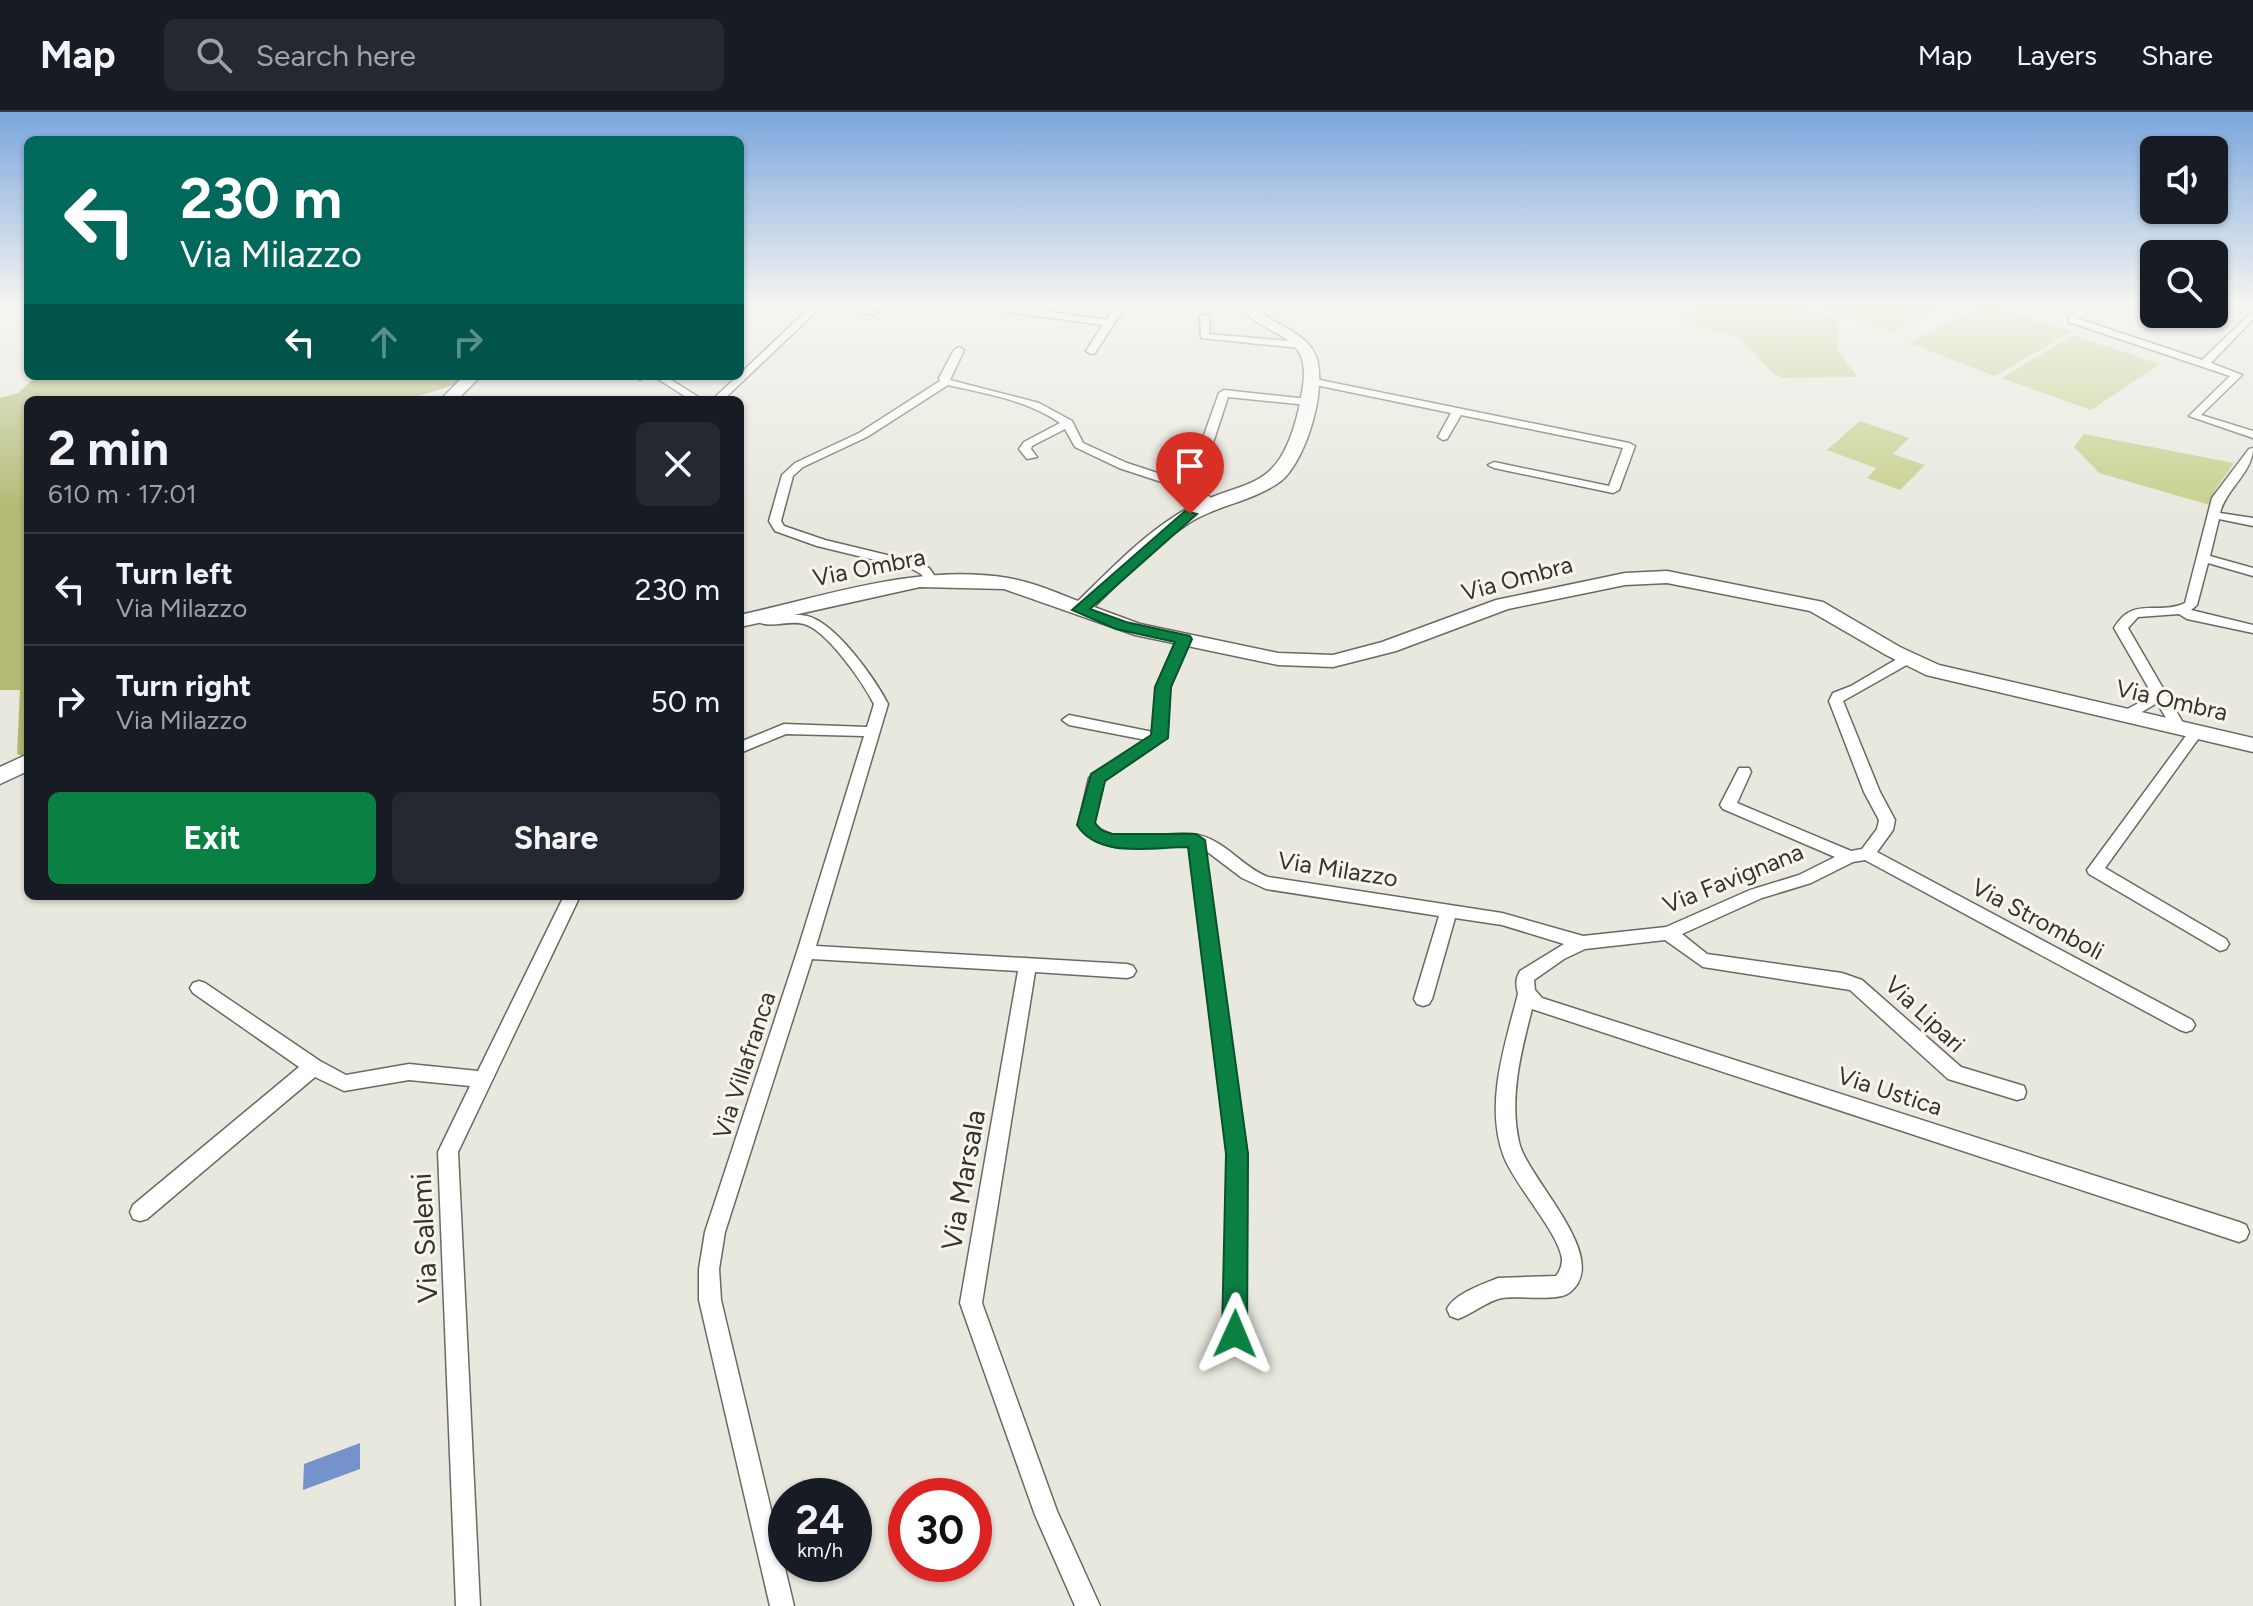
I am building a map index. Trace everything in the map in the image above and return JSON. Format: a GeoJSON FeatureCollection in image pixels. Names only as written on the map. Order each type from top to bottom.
{"type":"FeatureCollection","features":[{"type":"Feature","properties":{"kind":"main road"},"geometry":{"type":"LineString","coordinates":[[1080,610],[1177,523],[1214,504],[1254,490],[1284,468],[1296,447],[1308,402],[1310,372]]}},
{"type":"Feature","properties":{"kind":"main road"},"geometry":{"type":"LineString","coordinates":[[452,396],[469,380]]}},
{"type":"Feature","properties":{"kind":"main road","name":"Via Ombra"},"geometry":{"type":"LineString","coordinates":[[749,619],[931,579],[1014,584],[1122,626],[1278,659],[1333,661],[1389,647],[1489,607],[1609,581],[1667,577],[1816,606],[1907,659],[1947,674],[2253,745]]}},
{"type":"Feature","properties":{"kind":"main road"},"geometry":{"type":"LineString","coordinates":[[0,778],[24,764]]}},
{"type":"Feature","properties":{"kind":"main road"},"geometry":{"type":"LineString","coordinates":[[0,778],[24,776]]}},
{"type":"Feature","properties":{"kind":"street"},"geometry":{"type":"LineString","coordinates":[[946,382],[944,378],[947,372]]}},
{"type":"Feature","properties":{"kind":"street"},"geometry":{"type":"LineString","coordinates":[[2227,372],[2237,375],[2194,416],[2253,435]]}},
{"type":"Feature","properties":{"kind":"street"},"geometry":{"type":"LineString","coordinates":[[665,380],[691,396]]}},
{"type":"Feature","properties":{"kind":"street"},"geometry":{"type":"LineString","coordinates":[[721,396],[738,380]]}},
{"type":"Feature","properties":{"kind":"street"},"geometry":{"type":"LineString","coordinates":[[1310,381],[1629,446],[1613,490],[1494,465]]}},
{"type":"Feature","properties":{"kind":"street"},"geometry":{"type":"LineString","coordinates":[[931,579],[916,566],[821,543],[779,528],[775,521],[788,475],[799,465],[863,435],[946,382],[1039,407],[1068,423],[1074,442],[1079,445],[1140,472],[1162,475],[1204,494],[1214,504]]}},
{"type":"Feature","properties":{"kind":"street"},"geometry":{"type":"LineString","coordinates":[[1204,452],[1224,393],[1308,402]]}},
{"type":"Feature","properties":{"kind":"street"},"geometry":{"type":"LineString","coordinates":[[1443,437],[1458,411]]}},
{"type":"Feature","properties":{"kind":"street"},"geometry":{"type":"LineString","coordinates":[[1031,457],[1025,449],[1028,444],[1068,423]]}},
{"type":"Feature","properties":{"kind":"street"},"geometry":{"type":"LineString","coordinates":[[2220,944],[2095,870],[2188,730],[2155,687],[2121,628],[2123,621],[2134,614],[2182,610],[2191,605],[2218,498],[2253,451]]}},
{"type":"Feature","properties":{"kind":"street"},"geometry":{"type":"LineString","coordinates":[[2214,515],[2253,522]]}},
{"type":"Feature","properties":{"kind":"street"},"geometry":{"type":"LineString","coordinates":[[2204,558],[2253,572]]}},
{"type":"Feature","properties":{"kind":"street"},"geometry":{"type":"LineString","coordinates":[[2182,610],[2192,616],[2253,629]]}},
{"type":"Feature","properties":{"kind":"street","name":"Via Villafranca"},"geometry":{"type":"LineString","coordinates":[[749,619],[769,622],[804,619],[820,626],[879,697],[881,704],[806,952],[715,1232],[709,1269],[710,1300],[782,1606]]}},
{"type":"Feature","properties":{"kind":"street"},"geometry":{"type":"LineString","coordinates":[[1160,738],[1163,687],[1184,639]]}},
{"type":"Feature","properties":{"kind":"street"},"geometry":{"type":"LineString","coordinates":[[1859,856],[1885,830],[1887,820],[1872,792],[1836,701],[1838,696],[1907,659]]}},
{"type":"Feature","properties":{"kind":"street"},"geometry":{"type":"LineString","coordinates":[[2125,716],[2150,703],[2155,687]]}},
{"type":"Feature","properties":{"kind":"street"},"geometry":{"type":"LineString","coordinates":[[1069,720],[1160,738]]}},
{"type":"Feature","properties":{"kind":"street"},"geometry":{"type":"LineString","coordinates":[[744,746],[784,729],[873,732]]}},
{"type":"Feature","properties":{"kind":"street"},"geometry":{"type":"LineString","coordinates":[[1160,738],[1097,778],[1086,825],[1095,835],[1110,841],[1196,840],[1237,1154],[1235,1334]]}},
{"type":"Feature","properties":{"kind":"street","name":"Via Stromboli"},"geometry":{"type":"LineString","coordinates":[[1744,772],[1728,805],[1859,856],[2186,1025]]}},
{"type":"Feature","properties":{"kind":"street","name":"Via Milazzo"},"geometry":{"type":"LineString","coordinates":[[1196,840],[1216,849],[1243,873],[1266,883],[1502,919],[1583,943]]}},
{"type":"Feature","properties":{"kind":"street","name":"Via Favignana"},"geometry":{"type":"LineString","coordinates":[[1458,1309],[1498,1288],[1561,1286],[1572,1274],[1572,1256],[1566,1242],[1541,1206],[1510,1147],[1506,1102],[1527,994],[1524,984],[1526,976],[1558,954],[1583,943],[1668,933],[1756,894],[1805,879],[1859,856]]}},
{"type":"Feature","properties":{"kind":"street","name":"Via Salemi"},"geometry":{"type":"LineString","coordinates":[[468,1606],[448,1152],[570,900]]}},
{"type":"Feature","properties":{"kind":"street"},"geometry":{"type":"LineString","coordinates":[[1423,999],[1449,911]]}},
{"type":"Feature","properties":{"kind":"street","name":"Via Lipari"},"geometry":{"type":"LineString","coordinates":[[1668,933],[1703,960],[1842,980],[1856,985],[1955,1073],[2017,1092]]}},
{"type":"Feature","properties":{"kind":"street"},"geometry":{"type":"LineString","coordinates":[[806,952],[1127,971]]}},
{"type":"Feature","properties":{"kind":"street","name":"Via Marsala"},"geometry":{"type":"LineString","coordinates":[[1028,965],[971,1303],[1047,1515],[1088,1606]]}},
{"type":"Feature","properties":{"kind":"street"},"geometry":{"type":"LineString","coordinates":[[199,988],[313,1067],[344,1083],[409,1072],[484,1080]]}},
{"type":"Feature","properties":{"kind":"street","name":"Via Ustica"},"geometry":{"type":"LineString","coordinates":[[1527,994],[1536,1003],[2239,1232]]}},
{"type":"Feature","properties":{"kind":"street"},"geometry":{"type":"LineString","coordinates":[[140,1212],[313,1067]]}},
{"type":"Feature","properties":{"kind":"green space"},"geometry":{"type":"Polygon","coordinates":[[[1772,372],[1853,372],[1857,377],[1784,378],[1772,372]]]}},
{"type":"Feature","properties":{"kind":"green space"},"geometry":{"type":"Polygon","coordinates":[[[2012,372],[2148,372],[2091,410],[2002,378],[2012,372]]]}},
{"type":"Feature","properties":{"kind":"green space"},"geometry":{"type":"Polygon","coordinates":[[[33,380],[462,380],[419,396],[24,396],[24,757],[17,754],[20,690],[0,690],[0,398],[18,393],[33,380]]]}},
{"type":"Feature","properties":{"kind":"green space"},"geometry":{"type":"Polygon","coordinates":[[[1860,421],[1909,438],[1893,454],[1925,465],[1900,490],[1867,478],[1876,468],[1827,450],[1860,421]]]}},
{"type":"Feature","properties":{"kind":"green space"},"geometry":{"type":"Polygon","coordinates":[[[2084,434],[2234,463],[2215,490],[2210,505],[2099,473],[2074,447],[2084,434]]]}},
{"type":"Feature","properties":{"kind":"water"},"geometry":{"type":"Polygon","coordinates":[[[360,1443],[360,1469],[303,1490],[304,1464],[360,1443]]]}},
{"type":"Feature","properties":{"kind":"route"},"geometry":{"type":"LineString","coordinates":[[1190,514],[1080,610],[1122,626],[1184,639],[1163,687],[1160,738],[1097,778],[1086,825],[1095,835],[1110,841],[1196,840],[1237,1154],[1235,1334]]}}]}
